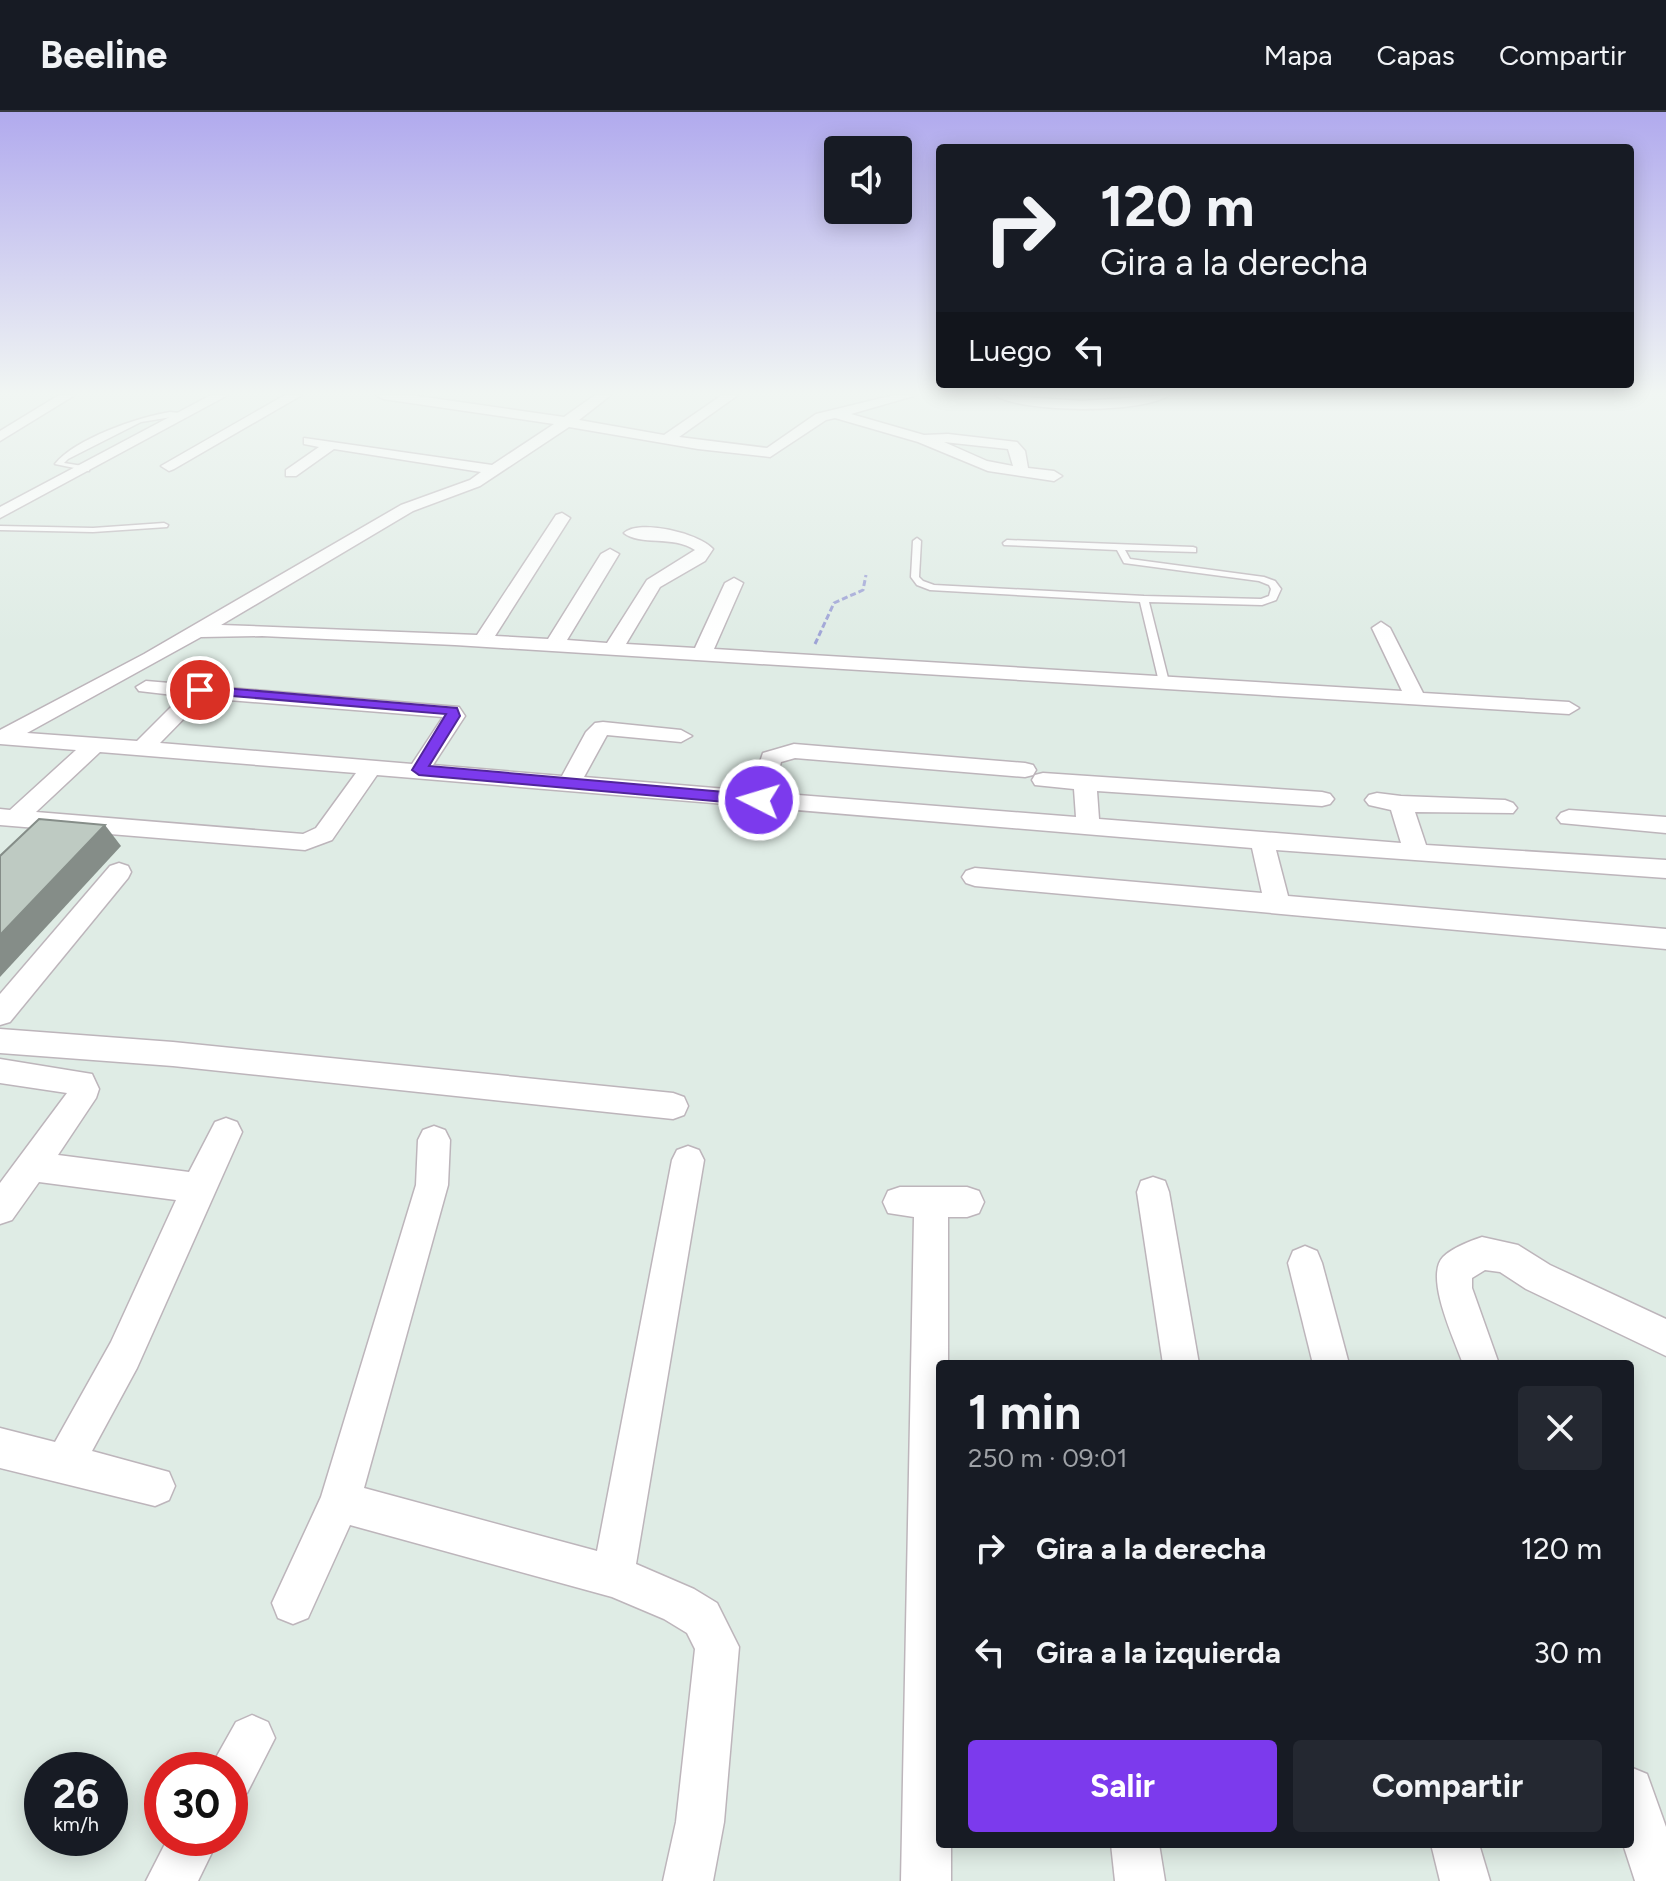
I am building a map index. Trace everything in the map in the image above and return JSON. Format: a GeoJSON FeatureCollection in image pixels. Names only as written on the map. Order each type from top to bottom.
{"type":"FeatureCollection","features":[{"type":"Feature","properties":{"kind":"street"},"geometry":{"type":"LineString","coordinates":[[0,513],[69,478]]}},
{"type":"Feature","properties":{"kind":"street"},"geometry":{"type":"LineString","coordinates":[[1,738],[199,631],[407,508],[452,494],[481,478]]}},
{"type":"Feature","properties":{"kind":"street"},"geometry":{"type":"LineString","coordinates":[[482,641],[562,518]]}},
{"type":"Feature","properties":{"kind":"street"},"geometry":{"type":"LineString","coordinates":[[613,649],[653,584],[699,557],[704,549],[696,543],[677,538],[632,533]]}},
{"type":"Feature","properties":{"kind":"street"},"geometry":{"type":"LineString","coordinates":[[554,645],[610,554]]}},
{"type":"Feature","properties":{"kind":"street"},"geometry":{"type":"LineString","coordinates":[[702,654],[734,583]]}},
{"type":"Feature","properties":{"kind":"street"},"geometry":{"type":"LineString","coordinates":[[1381,628],[1415,698]]}},
{"type":"Feature","properties":{"kind":"street"},"geometry":{"type":"LineString","coordinates":[[199,631],[262,630],[554,645],[1569,708]]}},
{"type":"Feature","properties":{"kind":"street"},"geometry":{"type":"LineString","coordinates":[[146,687],[452,711],[454,716],[419,770]]}},
{"type":"Feature","properties":{"kind":"street"},"geometry":{"type":"LineString","coordinates":[[142,749],[200,690]]}},
{"type":"Feature","properties":{"kind":"street"},"geometry":{"type":"LineString","coordinates":[[569,784],[597,732],[603,728],[681,736]]}},
{"type":"Feature","properties":{"kind":"street"},"geometry":{"type":"LineString","coordinates":[[1,738],[1416,853],[1666,869]]}},
{"type":"Feature","properties":{"kind":"street"},"geometry":{"type":"LineString","coordinates":[[8,818],[94,745]]}},
{"type":"Feature","properties":{"kind":"street"},"geometry":{"type":"LineString","coordinates":[[759,800],[771,758],[794,751],[1085,783],[1322,799]]}},
{"type":"Feature","properties":{"kind":"street"},"geometry":{"type":"LineString","coordinates":[[8,818],[305,842],[324,834],[372,766]]}},
{"type":"Feature","properties":{"kind":"street"},"geometry":{"type":"LineString","coordinates":[[1085,783],[1088,824]]}},
{"type":"Feature","properties":{"kind":"street"},"geometry":{"type":"LineString","coordinates":[[1416,853],[1389,802],[1505,808]]}},
{"type":"Feature","properties":{"kind":"street"},"geometry":{"type":"LineString","coordinates":[[1569,818],[1666,825]]}},
{"type":"Feature","properties":{"kind":"street"},"geometry":{"type":"LineString","coordinates":[[1262,840],[1277,904]]}},
{"type":"Feature","properties":{"kind":"street"},"geometry":{"type":"LineString","coordinates":[[0,1014],[119,872]]}},
{"type":"Feature","properties":{"kind":"street"},"geometry":{"type":"LineString","coordinates":[[975,877],[1666,939]]}},
{"type":"Feature","properties":{"kind":"street"},"geometry":{"type":"LineString","coordinates":[[0,1041],[173,1054],[673,1106]]}},
{"type":"Feature","properties":{"kind":"street"},"geometry":{"type":"LineString","coordinates":[[0,1071],[81,1083],[84,1089],[81,1098],[0,1209]]}},
{"type":"Feature","properties":{"kind":"street"},"geometry":{"type":"LineString","coordinates":[[64,1464],[124,1355],[226,1132]]}},
{"type":"Feature","properties":{"kind":"street"},"geometry":{"type":"LineString","coordinates":[[293,1603],[340,1502],[432,1185],[434,1140]]}},
{"type":"Feature","properties":{"kind":"street"},"geometry":{"type":"LineString","coordinates":[[613,1576],[688,1160]]}},
{"type":"Feature","properties":{"kind":"street"},"geometry":{"type":"LineString","coordinates":[[30,1166],[198,1188]]}},
{"type":"Feature","properties":{"kind":"street"},"geometry":{"type":"LineString","coordinates":[[1153,1192],[1180,1360]]}},
{"type":"Feature","properties":{"kind":"street"},"geometry":{"type":"LineString","coordinates":[[926,1881],[932,1202]]}},
{"type":"Feature","properties":{"kind":"street"},"geometry":{"type":"LineString","coordinates":[[1480,1360],[1454,1288],[1455,1269],[1465,1260],[1482,1253],[1506,1257],[1538,1277],[1666,1338]]}},
{"type":"Feature","properties":{"kind":"street"},"geometry":{"type":"LineString","coordinates":[[1305,1263],[1330,1360]]}},
{"type":"Feature","properties":{"kind":"street"},"geometry":{"type":"LineString","coordinates":[[0,1448],[155,1486]]}},
{"type":"Feature","properties":{"kind":"street"},"geometry":{"type":"LineString","coordinates":[[340,1502],[613,1576],[679,1604],[702,1618],[717,1647],[700,1822],[688,1881]]}},
{"type":"Feature","properties":{"kind":"street"},"geometry":{"type":"LineString","coordinates":[[1634,1803],[1660,1881]]}},
{"type":"Feature","properties":{"kind":"street"},"geometry":{"type":"LineString","coordinates":[[1136,1848],[1140,1881]]}},
{"type":"Feature","properties":{"kind":"street"},"geometry":{"type":"LineString","coordinates":[[1456,1848],[1465,1881]]}},
{"type":"Feature","properties":{"kind":"street"},"geometry":{"type":"LineString","coordinates":[[171,1881],[185,1856]]}},
{"type":"Feature","properties":{"kind":"lane"},"geometry":{"type":"LineString","coordinates":[[0,528],[93,530],[164,525]]}},
{"type":"Feature","properties":{"kind":"lane"},"geometry":{"type":"LineString","coordinates":[[917,541],[915,577],[920,583],[933,588],[1262,602],[1273,598],[1276,589],[1272,583],[1261,579],[1127,561],[1120,548]]}},
{"type":"Feature","properties":{"kind":"lane"},"geometry":{"type":"LineString","coordinates":[[1007,543],[1193,550]]}},
{"type":"Feature","properties":{"kind":"lane"},"geometry":{"type":"LineString","coordinates":[[1144,599],[1164,682]]}},
{"type":"Feature","properties":{"kind":"path"},"geometry":{"type":"LineString","coordinates":[[808,660],[834,603],[863,590],[866,575]]}},
{"type":"Feature","properties":{"kind":"building"},"geometry":{"type":"Polygon","coordinates":[[[39,819],[105,825],[0,935],[0,856],[39,819]]]}},
{"type":"Feature","properties":{"kind":"route"},"geometry":{"type":"LineString","coordinates":[[200,690],[452,711],[454,716],[419,770],[759,800]]}}]}
